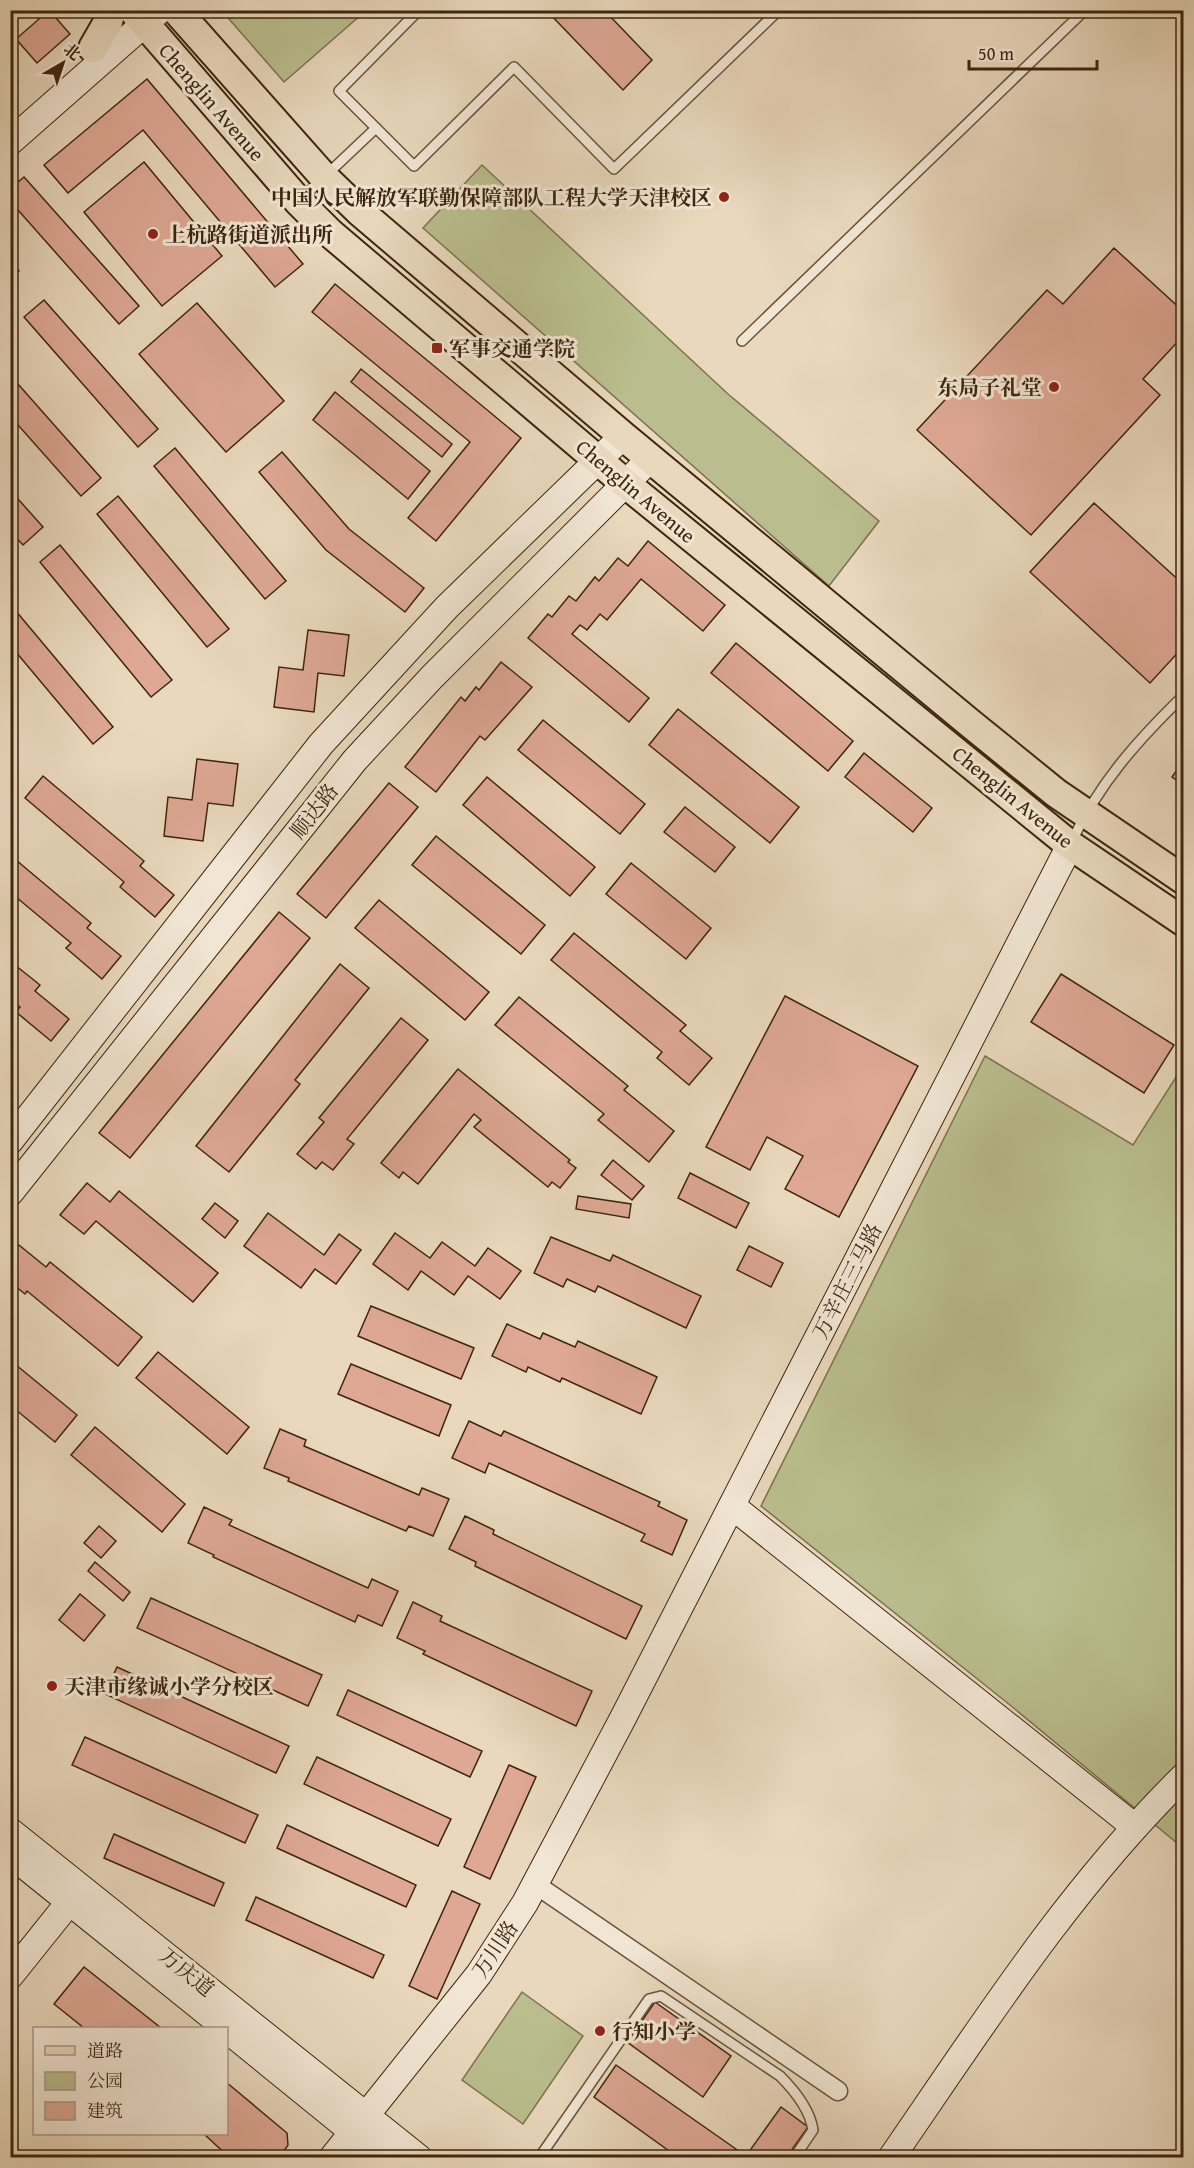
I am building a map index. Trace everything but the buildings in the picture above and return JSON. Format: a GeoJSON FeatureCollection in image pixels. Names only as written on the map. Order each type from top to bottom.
{"type":"FeatureCollection","features":[{"type":"Feature","properties":{"kind":"main road","name":"Chenglin Avenue"},"geometry":{"type":"LineString","coordinates":[[176,10],[324,177],[368,219],[650,459],[971,724],[1085,813],[1184,880]]}},
{"type":"Feature","properties":{"kind":"main road","name":"Chenglin Avenue"},"geometry":{"type":"LineString","coordinates":[[136,13],[298,202],[330,233],[626,484],[1070,845],[1184,922]]}},
{"type":"Feature","properties":{"kind":"main road"},"geometry":{"type":"LineString","coordinates":[[93,48],[108,22],[136,13]]}},
{"type":"Feature","properties":{"kind":"street"},"geometry":{"type":"LineString","coordinates":[[10,142],[136,13]]}},
{"type":"Feature","properties":{"kind":"street"},"geometry":{"type":"LineString","coordinates":[[10,122],[93,48]]}},
{"type":"Feature","properties":{"kind":"street","name":"顺达路"},"geometry":{"type":"LineString","coordinates":[[10,1141],[321,744],[447,607],[623,436]]}},
{"type":"Feature","properties":{"kind":"street","name":"顺达路"},"geometry":{"type":"LineString","coordinates":[[10,1193],[355,760],[432,677],[650,459]]}},
{"type":"Feature","properties":{"kind":"street","name":"万辛庄三马路"},"geometry":{"type":"LineString","coordinates":[[623,1718],[1070,845]]}},
{"type":"Feature","properties":{"kind":"street"},"geometry":{"type":"LineString","coordinates":[[732,1506],[1135,1827]]}},
{"type":"Feature","properties":{"kind":"street","name":"万川路"},"geometry":{"type":"LineString","coordinates":[[332,2157],[479,1974],[535,1884],[623,1718]]}},
{"type":"Feature","properties":{"kind":"street"},"geometry":{"type":"LineString","coordinates":[[891,2157],[1025,1965],[1095,1873],[1184,1776]]}},
{"type":"Feature","properties":{"kind":"street","name":"万庆道"},"geometry":{"type":"LineString","coordinates":[[10,1831],[75,1894],[224,2027]]}},
{"type":"Feature","properties":{"kind":"street","name":"万庆道"},"geometry":{"type":"LineString","coordinates":[[10,1854],[75,1894],[359,2123],[385,2157]]}},
{"type":"Feature","properties":{"kind":"street"},"geometry":{"type":"LineString","coordinates":[[535,1884],[838,2091]]}},
{"type":"Feature","properties":{"kind":"street"},"geometry":{"type":"LineString","coordinates":[[10,1976],[75,1894]]}},
{"type":"Feature","properties":{"kind":"street","name":"万庆道"},"geometry":{"type":"LineString","coordinates":[[228,2030],[359,2123],[419,2157]]}},
{"type":"Feature","properties":{"kind":"lane"},"geometry":{"type":"LineString","coordinates":[[419,10],[339,91],[414,166],[514,67],[614,169],[779,10]]}},
{"type":"Feature","properties":{"kind":"lane"},"geometry":{"type":"LineString","coordinates":[[742,341],[1085,10]]}},
{"type":"Feature","properties":{"kind":"lane"},"geometry":{"type":"LineString","coordinates":[[298,202],[376,128]]}},
{"type":"Feature","properties":{"kind":"lane"},"geometry":{"type":"LineString","coordinates":[[1070,845],[1085,813],[1124,757],[1184,695]]}},
{"type":"Feature","properties":{"kind":"lane"},"geometry":{"type":"LineString","coordinates":[[539,2157],[654,1995],[661,1996],[780,2076],[791,2087],[812,2124],[810,2134],[794,2157]]}},
{"type":"Feature","properties":{"kind":"lane"},"geometry":{"type":"LineString","coordinates":[[780,2076],[792,2060]]}},
{"type":"Feature","properties":{"kind":"green space"},"geometry":{"type":"Polygon","coordinates":[[[358,10],[362,14],[284,82],[222,11],[358,10]]]}},
{"type":"Feature","properties":{"kind":"green space"},"geometry":{"type":"Polygon","coordinates":[[[482,165],[728,394],[879,521],[829,586],[423,228],[482,165]]]}},
{"type":"Feature","properties":{"kind":"green space"},"geometry":{"type":"Polygon","coordinates":[[[985,1056],[1133,1145],[1183,1066],[1183,1848],[1010,1705],[761,1506],[985,1056]]]}},
{"type":"Feature","properties":{"kind":"green space"},"geometry":{"type":"Polygon","coordinates":[[[522,1992],[583,2036],[523,2124],[462,2080],[522,1992]]]}},
{"type":"Feature","properties":{"kind":"place","name":"中国人民解放军联勤保障部队工程大学天津校区"},"geometry":{"type":"Point","coordinates":[724,197]}},
{"type":"Feature","properties":{"kind":"place","name":"上杭路街道派出所"},"geometry":{"type":"Point","coordinates":[153,234]}},
{"type":"Feature","properties":{"kind":"place","name":"军事交通学院"},"geometry":{"type":"Point","coordinates":[437,348]}},
{"type":"Feature","properties":{"kind":"place","name":"东局子礼堂"},"geometry":{"type":"Point","coordinates":[1054,387]}},
{"type":"Feature","properties":{"kind":"place","name":"天津市缘诚小学分校区"},"geometry":{"type":"Point","coordinates":[52,1686]}},
{"type":"Feature","properties":{"kind":"place","name":"行知小学"},"geometry":{"type":"Point","coordinates":[600,2031]}}]}
